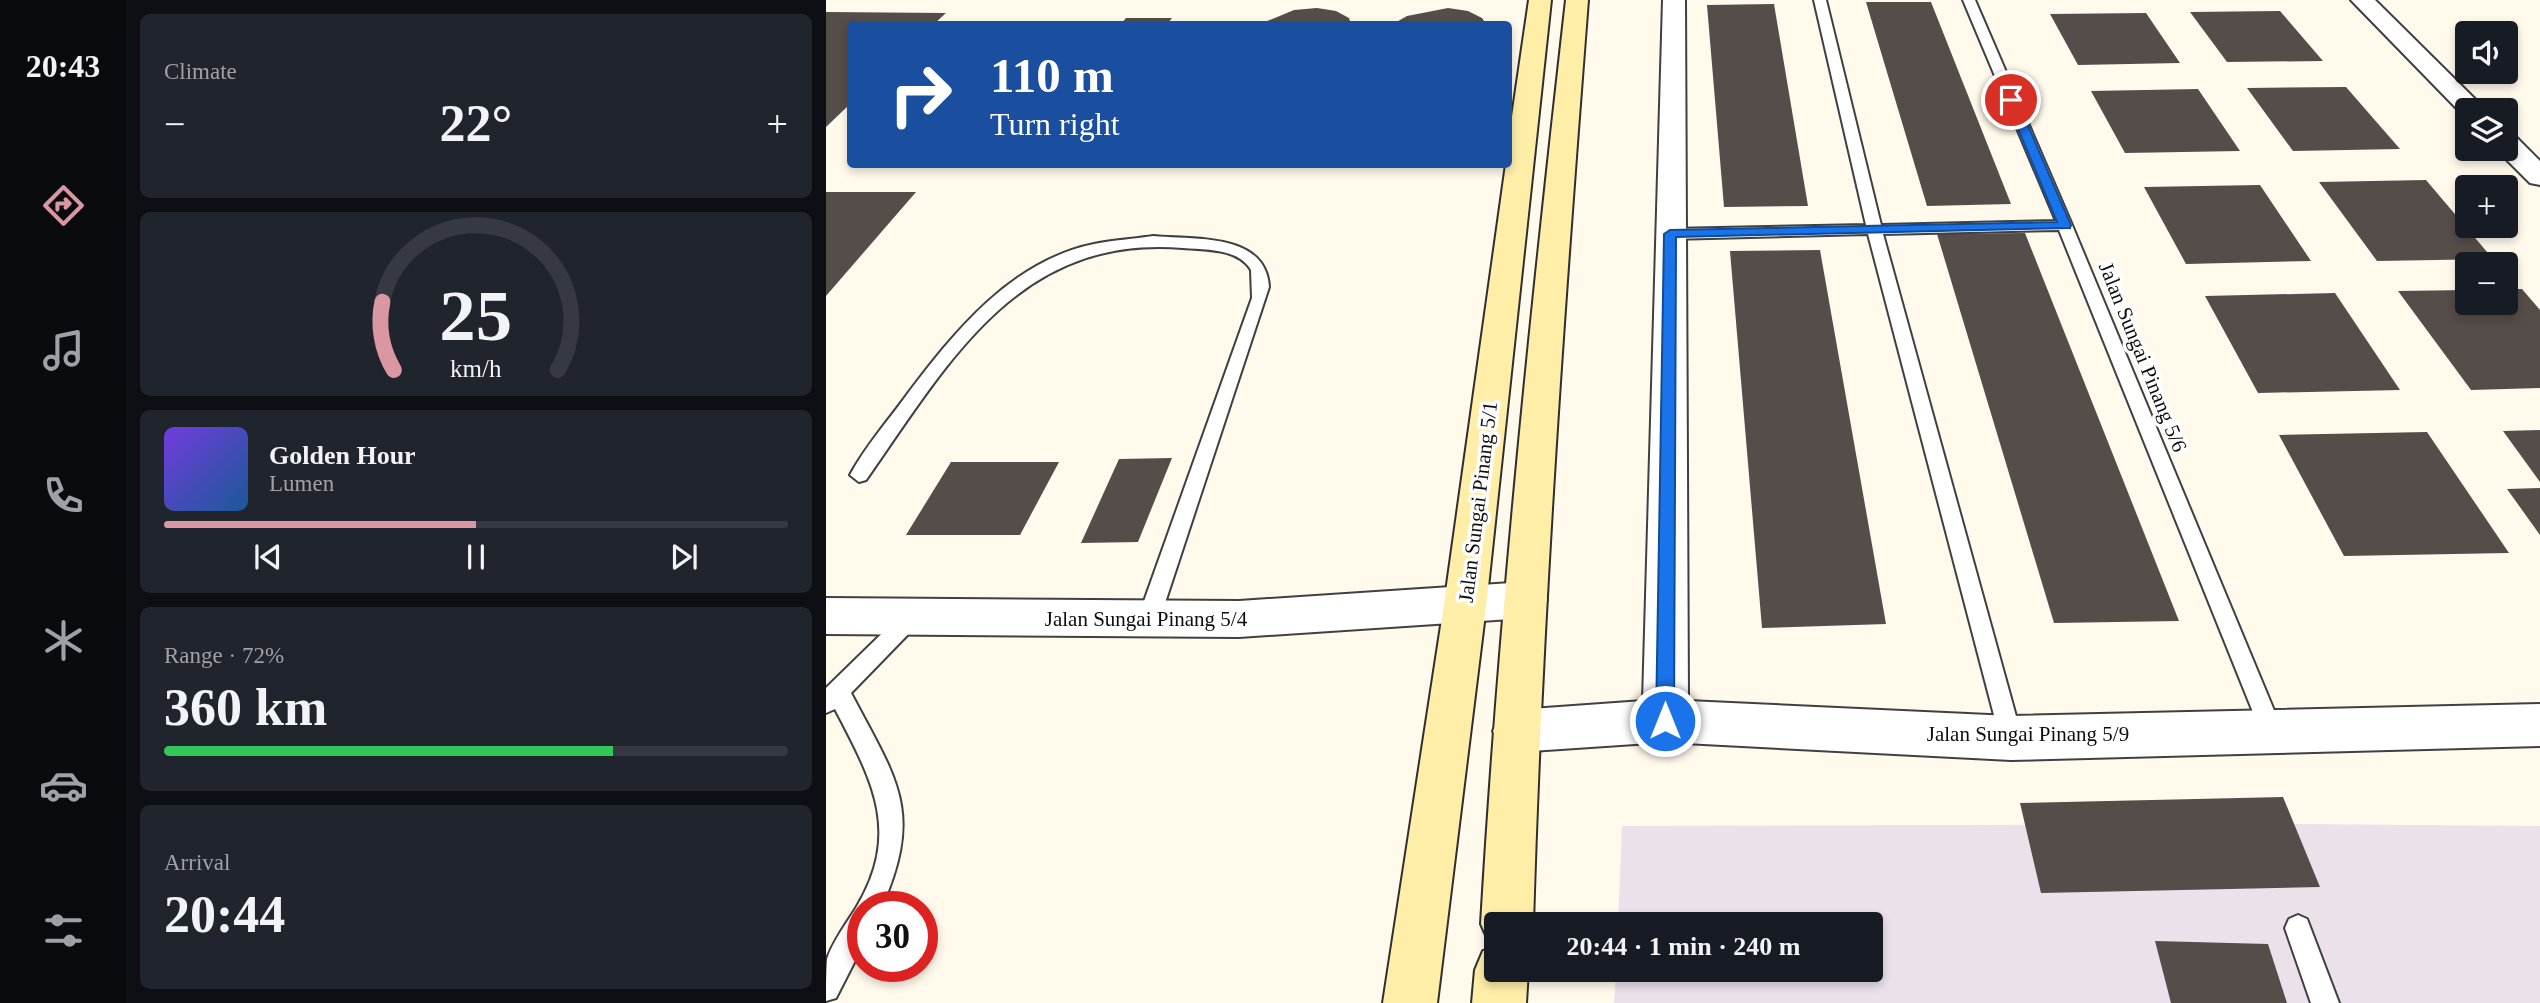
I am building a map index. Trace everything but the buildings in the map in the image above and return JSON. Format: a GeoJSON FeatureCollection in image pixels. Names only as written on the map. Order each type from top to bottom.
{"type":"FeatureCollection","features":[{"type":"Feature","properties":{"kind":"street","name":"Jalan Sungai Pinang 5/1"},"geometry":{"type":"LineString","coordinates":[[1410,1003],[1465,606],[1540,0]]}},
{"type":"Feature","properties":{"kind":"street"},"geometry":{"type":"LineString","coordinates":[[1508,912],[1516,732],[1547,312],[1577,0]]}},
{"type":"Feature","properties":{"kind":"street"},"geometry":{"type":"LineString","coordinates":[[1665,721],[1674,0]]}},
{"type":"Feature","properties":{"kind":"street"},"geometry":{"type":"LineString","coordinates":[[2362,0],[2461,98]]}},
{"type":"Feature","properties":{"kind":"street"},"geometry":{"type":"LineString","coordinates":[[2518,155],[2540,177]]}},
{"type":"Feature","properties":{"kind":"street"},"geometry":{"type":"LineString","coordinates":[[1465,606],[1526,600]]}},
{"type":"Feature","properties":{"kind":"street","name":"Jalan Sungai Pinang 5/4"},"geometry":{"type":"LineString","coordinates":[[826,616],[1148,621],[1465,606]]}},
{"type":"Feature","properties":{"kind":"street","name":"Jalan Sungai Pinang 5/9"},"geometry":{"type":"LineString","coordinates":[[1516,732],[1665,721],[2011,738],[2540,725]]}},
{"type":"Feature","properties":{"kind":"street"},"geometry":{"type":"LineString","coordinates":[[1499,1003],[1501,982]]}},
{"type":"Feature","properties":{"kind":"lane"},"geometry":{"type":"LineString","coordinates":[[1820,0],[1875,230],[2011,738]]}},
{"type":"Feature","properties":{"kind":"lane","name":"Jalan Sungai Pinang 5/6"},"geometry":{"type":"LineString","coordinates":[[1969,0],[2065,225],[2272,732]]}},
{"type":"Feature","properties":{"kind":"lane"},"geometry":{"type":"LineString","coordinates":[[1670,234],[2065,225]]}},
{"type":"Feature","properties":{"kind":"lane"},"geometry":{"type":"LineString","coordinates":[[859,474],[969,326],[1011,287],[1049,264],[1078,253],[1111,246],[1157,243],[1204,244],[1228,248],[1247,257],[1258,265],[1263,278],[1260,298],[1148,621]]}},
{"type":"Feature","properties":{"kind":"lane"},"geometry":{"type":"LineString","coordinates":[[877,891],[893,848],[893,817],[887,788],[832,697],[912,617]]}},
{"type":"Feature","properties":{"kind":"lane"},"geometry":{"type":"LineString","coordinates":[[2298,928],[2325,1003]]}},
{"type":"Feature","properties":{"kind":"lane"},"geometry":{"type":"LineString","coordinates":[[826,988],[847,948]]}},
{"type":"Feature","properties":{"kind":"shaded area"},"geometry":{"type":"Polygon","coordinates":[[[1622,826],[2540,826],[2540,1003],[1614,1003],[1615,982],[1883,982],[1883,912],[1618,912],[1622,826]]]}},
{"type":"Feature","properties":{"kind":"route"},"geometry":{"type":"LineString","coordinates":[[1665,721],[1670,234],[2065,225],[2011,100]]}}]}
